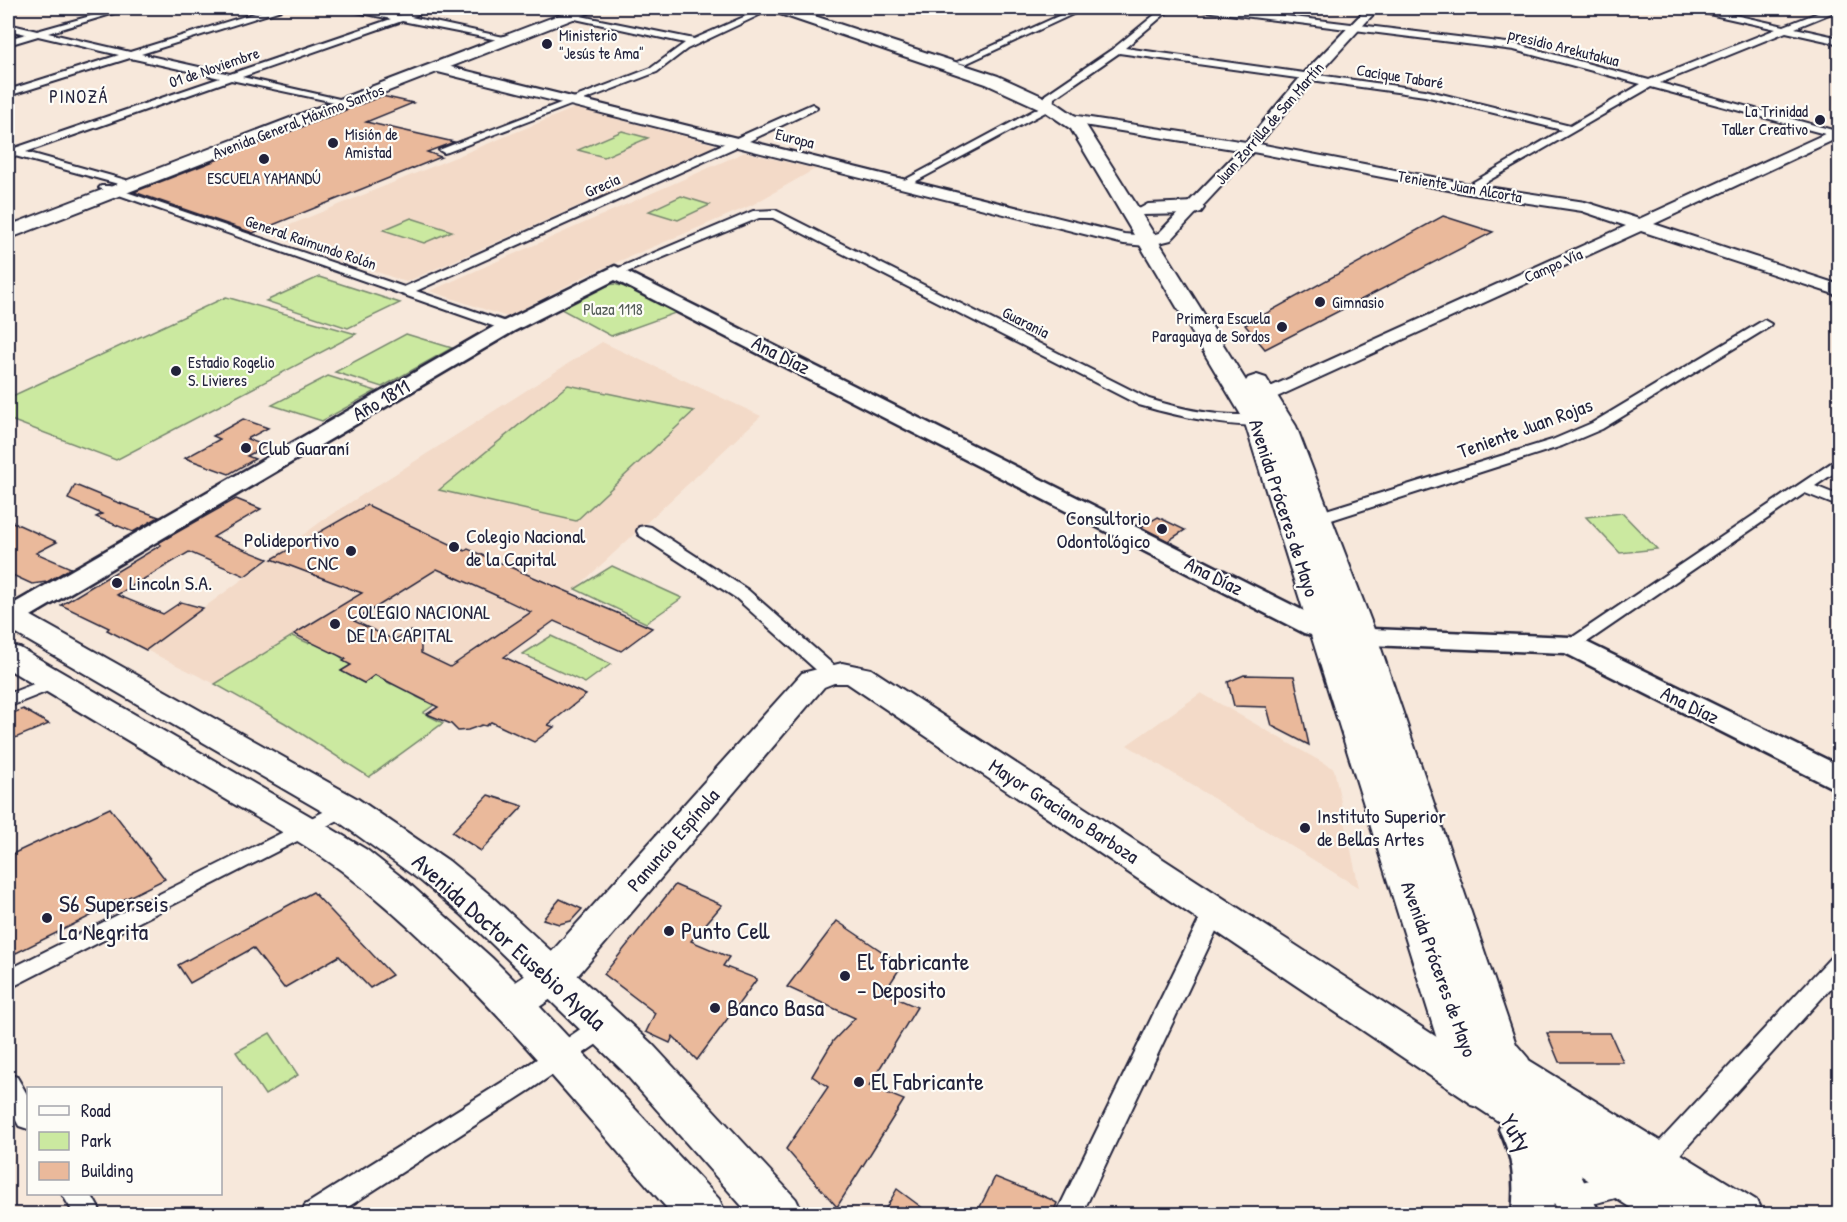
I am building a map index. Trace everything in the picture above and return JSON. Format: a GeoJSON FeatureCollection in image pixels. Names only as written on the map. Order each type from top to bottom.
{"type":"FeatureCollection","features":[{"type":"Feature","properties":{"kind":"highway"},"geometry":{"type":"LineString","coordinates":[[776,8],[974,74],[1061,110]]}},
{"type":"Feature","properties":{"kind":"highway"},"geometry":{"type":"LineString","coordinates":[[794,8],[962,62],[1061,110]]}},
{"type":"Feature","properties":{"kind":"highway","name":"Avenida Próceres de Mayo"},"geometry":{"type":"LineString","coordinates":[[1061,110],[1148,210],[1156,239]]}},
{"type":"Feature","properties":{"kind":"highway","name":"Avenida Próceres de Mayo"},"geometry":{"type":"LineString","coordinates":[[1061,110],[1078,126],[1156,239],[1267,411],[1316,519],[1343,635],[1388,718],[1494,1044],[1501,1059],[1499,1082]]}},
{"type":"Feature","properties":{"kind":"highway"},"geometry":{"type":"LineString","coordinates":[[1148,210],[1194,208]]}},
{"type":"Feature","properties":{"kind":"highway","name":"Avenida Próceres de Mayo"},"geometry":{"type":"LineString","coordinates":[[1267,411],[1343,635],[1460,1039],[1499,1082]]}},
{"type":"Feature","properties":{"kind":"highway","name":"Avenida Doctor Eusebio Ayala"},"geometry":{"type":"LineString","coordinates":[[8,617],[345,808],[435,871],[553,977],[637,1057],[779,1215]]}},
{"type":"Feature","properties":{"kind":"highway","name":"Avenida Doctor Eusebio Ayala"},"geometry":{"type":"LineString","coordinates":[[8,655],[304,829],[353,860],[391,890],[477,969],[512,1005],[702,1215]]}},
{"type":"Feature","properties":{"kind":"main road","name":"Avenida General Máximo Santos"},"geometry":{"type":"LineString","coordinates":[[8,233],[119,187],[571,11],[589,8]]}},
{"type":"Feature","properties":{"kind":"main road","name":"Avenida General Máximo Santos"},"geometry":{"type":"LineString","coordinates":[[338,102],[435,67],[503,38]]}},
{"type":"Feature","properties":{"kind":"main road","name":"Avenida General Máximo Santos"},"geometry":{"type":"LineString","coordinates":[[8,226],[119,187]]}},
{"type":"Feature","properties":{"kind":"main road","name":"Año 1811"},"geometry":{"type":"LineString","coordinates":[[8,617],[507,327],[615,272]]}},
{"type":"Feature","properties":{"kind":"main road","name":"Ana Díaz"},"geometry":{"type":"LineString","coordinates":[[615,272],[1343,635],[1570,645],[1839,779]]}},
{"type":"Feature","properties":{"kind":"main road","name":"Mayor Graciano Barboza"},"geometry":{"type":"LineString","coordinates":[[830,672],[847,672],[860,676],[1215,910],[1499,1082]]}},
{"type":"Feature","properties":{"kind":"main road","name":"Panuncio Espínola"},"geometry":{"type":"LineString","coordinates":[[512,1005],[553,977],[813,680],[830,672]]}},
{"type":"Feature","properties":{"kind":"main road"},"geometry":{"type":"LineString","coordinates":[[1499,1082],[1534,1121],[1740,1215]]}},
{"type":"Feature","properties":{"kind":"main road"},"geometry":{"type":"LineString","coordinates":[[1499,1082],[1644,1172],[1677,1215]]}},
{"type":"Feature","properties":{"kind":"main road","name":"Yuty"},"geometry":{"type":"LineString","coordinates":[[1499,1082],[1508,1114],[1528,1146],[1534,1171],[1554,1207]]}},
{"type":"Feature","properties":{"kind":"main road"},"geometry":{"type":"LineString","coordinates":[[1534,1121],[1554,1207]]}},
{"type":"Feature","properties":{"kind":"street"},"geometry":{"type":"LineString","coordinates":[[8,42],[127,8]]}},
{"type":"Feature","properties":{"kind":"street"},"geometry":{"type":"LineString","coordinates":[[8,93],[278,8]]}},
{"type":"Feature","properties":{"kind":"street"},"geometry":{"type":"LineString","coordinates":[[350,8],[503,38]]}},
{"type":"Feature","properties":{"kind":"street","name":"01 de Noviembre"},"geometry":{"type":"LineString","coordinates":[[10,152],[429,8]]}},
{"type":"Feature","properties":{"kind":"street"},"geometry":{"type":"LineString","coordinates":[[444,150],[654,70],[676,51],[770,8]]}},
{"type":"Feature","properties":{"kind":"street"},"geometry":{"type":"LineString","coordinates":[[962,62],[1082,8]]}},
{"type":"Feature","properties":{"kind":"street"},"geometry":{"type":"LineString","coordinates":[[905,183],[1061,110],[1117,50],[1168,8]]}},
{"type":"Feature","properties":{"kind":"street","name":"presidio Arekutakua"},"geometry":{"type":"LineString","coordinates":[[1204,8],[1515,47],[1838,133]]}},
{"type":"Feature","properties":{"kind":"street","name":"Juan Zorrilla de San Martín"},"geometry":{"type":"LineString","coordinates":[[1156,239],[1194,208],[1250,147],[1308,77],[1373,8]]}},
{"type":"Feature","properties":{"kind":"street"},"geometry":{"type":"LineString","coordinates":[[1694,8],[1839,41]]}},
{"type":"Feature","properties":{"kind":"street"},"geometry":{"type":"LineString","coordinates":[[1468,189],[1649,84],[1836,8]]}},
{"type":"Feature","properties":{"kind":"street"},"geometry":{"type":"LineString","coordinates":[[571,11],[694,42]]}},
{"type":"Feature","properties":{"kind":"street"},"geometry":{"type":"LineString","coordinates":[[8,27],[338,102]]}},
{"type":"Feature","properties":{"kind":"street","name":"Cacique Tabaré"},"geometry":{"type":"LineString","coordinates":[[1117,50],[1425,93],[1570,129]]}},
{"type":"Feature","properties":{"kind":"street","name":"Europa"},"geometry":{"type":"LineString","coordinates":[[435,67],[1124,239],[1156,239]]}},
{"type":"Feature","properties":{"kind":"street","name":"Grecia"},"geometry":{"type":"LineString","coordinates":[[404,292],[812,107]]}},
{"type":"Feature","properties":{"kind":"street","name":"Teniente Juan Alcorta"},"geometry":{"type":"LineString","coordinates":[[1061,110],[1468,189],[1585,207],[1839,291]]}},
{"type":"Feature","properties":{"kind":"street","name":"Campo Vía"},"geometry":{"type":"LineString","coordinates":[[1267,411],[1640,225],[1838,133]]}},
{"type":"Feature","properties":{"kind":"street","name":"General Raimundo Rolón"},"geometry":{"type":"LineString","coordinates":[[10,152],[119,187],[404,292],[507,327]]}},
{"type":"Feature","properties":{"kind":"street","name":"Año 1811"},"geometry":{"type":"LineString","coordinates":[[615,272],[757,214],[768,213]]}},
{"type":"Feature","properties":{"kind":"street","name":"Guarania"},"geometry":{"type":"LineString","coordinates":[[768,213],[775,214],[1144,402],[1193,416],[1267,411]]}},
{"type":"Feature","properties":{"kind":"street","name":"Teniente Juan Rojas"},"geometry":{"type":"LineString","coordinates":[[1316,519],[1557,443],[1597,426],[1764,324]]}},
{"type":"Feature","properties":{"kind":"street"},"geometry":{"type":"LineString","coordinates":[[1570,645],[1839,462]]}},
{"type":"Feature","properties":{"kind":"street"},"geometry":{"type":"LineString","coordinates":[[1804,487],[1839,502]]}},
{"type":"Feature","properties":{"kind":"street"},"geometry":{"type":"LineString","coordinates":[[645,531],[742,594],[830,672]]}},
{"type":"Feature","properties":{"kind":"street"},"geometry":{"type":"LineString","coordinates":[[8,701],[54,682]]}},
{"type":"Feature","properties":{"kind":"street"},"geometry":{"type":"LineString","coordinates":[[8,980],[345,808]]}},
{"type":"Feature","properties":{"kind":"street"},"geometry":{"type":"LineString","coordinates":[[1069,1215],[1215,910]]}},
{"type":"Feature","properties":{"kind":"street"},"geometry":{"type":"LineString","coordinates":[[1554,1207],[1644,1172],[1839,962]]}},
{"type":"Feature","properties":{"kind":"street"},"geometry":{"type":"LineString","coordinates":[[315,1215],[604,1026]]}},
{"type":"Feature","properties":{"kind":"street"},"geometry":{"type":"LineString","coordinates":[[8,1084],[27,1116]]}},
{"type":"Feature","properties":{"kind":"street"},"geometry":{"type":"LineString","coordinates":[[77,1195],[89,1215]]}},
{"type":"Feature","properties":{"kind":"shaded area"},"geometry":{"type":"Polygon","coordinates":[[[575,108],[714,144],[714,146],[406,282],[268,234],[575,108]]]}},
{"type":"Feature","properties":{"kind":"shaded area"},"geometry":{"type":"Polygon","coordinates":[[[745,152],[815,169],[752,205],[589,274],[507,317],[430,291],[745,152]]]}},
{"type":"Feature","properties":{"kind":"shaded area","name":"Colegio Nacional de la Capital"},"geometry":{"type":"Polygon","coordinates":[[[602,342],[761,416],[571,593],[531,620],[546,627],[434,705],[348,763],[285,723],[215,684],[146,650],[326,518],[602,342]]]}},
{"type":"Feature","properties":{"kind":"shaded area","name":"Instituto Superior de Bellas Artes"},"geometry":{"type":"Polygon","coordinates":[[[1201,693],[1334,769],[1359,888],[1127,745],[1201,693]]]}},
{"type":"Feature","properties":{"kind":"green space"},"geometry":{"type":"Polygon","coordinates":[[[622,131],[648,138],[604,157],[578,150],[622,131]]]}},
{"type":"Feature","properties":{"kind":"green space"},"geometry":{"type":"Polygon","coordinates":[[[681,196],[710,205],[678,220],[649,211],[681,196]]]}},
{"type":"Feature","properties":{"kind":"green space"},"geometry":{"type":"Polygon","coordinates":[[[411,218],[452,231],[424,243],[383,230],[411,218]]]}},
{"type":"Feature","properties":{"kind":"green space"},"geometry":{"type":"Polygon","coordinates":[[[319,277],[400,303],[348,328],[266,301],[319,277]]]}},
{"type":"Feature","properties":{"kind":"green space","name":"Plaza 1118"},"geometry":{"type":"Polygon","coordinates":[[[614,284],[633,289],[678,312],[611,336],[561,309],[595,288],[614,284]]]}},
{"type":"Feature","properties":{"kind":"green space","name":"Estadio Rogelio S. Livieres"},"geometry":{"type":"Polygon","coordinates":[[[226,297],[356,334],[116,460],[8,419],[8,398],[226,297]]]}},
{"type":"Feature","properties":{"kind":"green space"},"geometry":{"type":"Polygon","coordinates":[[[406,334],[452,348],[382,387],[335,372],[406,334]]]}},
{"type":"Feature","properties":{"kind":"green space"},"geometry":{"type":"Polygon","coordinates":[[[328,376],[376,391],[322,421],[272,405],[328,376]]]}},
{"type":"Feature","properties":{"kind":"green space"},"geometry":{"type":"Polygon","coordinates":[[[568,385],[694,411],[576,521],[439,490],[568,385]]]}},
{"type":"Feature","properties":{"kind":"green space"},"geometry":{"type":"Polygon","coordinates":[[[1622,513],[1657,549],[1620,553],[1586,517],[1622,513]]]}},
{"type":"Feature","properties":{"kind":"green space"},"geometry":{"type":"Polygon","coordinates":[[[612,566],[682,598],[646,623],[575,589],[612,566]]]}},
{"type":"Feature","properties":{"kind":"green space"},"geometry":{"type":"Polygon","coordinates":[[[292,636],[308,643],[316,638],[351,665],[341,671],[364,683],[375,675],[391,684],[398,679],[417,697],[434,705],[423,713],[443,723],[369,777],[285,723],[215,684],[292,636]]]}},
{"type":"Feature","properties":{"kind":"green space"},"geometry":{"type":"Polygon","coordinates":[[[551,636],[611,664],[585,683],[523,654],[551,636]]]}},
{"type":"Feature","properties":{"kind":"green space"},"geometry":{"type":"Polygon","coordinates":[[[270,1033],[298,1075],[265,1095],[236,1052],[270,1033]]]}},
{"type":"Feature","properties":{"kind":"building","name":"Misión de Amistad"},"geometry":{"type":"Polygon","coordinates":[[[382,96],[413,103],[366,122],[454,142],[427,152],[441,157],[253,233],[134,192],[382,96]]]}},
{"type":"Feature","properties":{"kind":"building"},"geometry":{"type":"Polygon","coordinates":[[[1443,216],[1493,232],[1265,349],[1245,325],[1443,216]]]}},
{"type":"Feature","properties":{"kind":"building","name":"Club Guaraní"},"geometry":{"type":"Polygon","coordinates":[[[243,419],[268,428],[247,439],[266,446],[247,456],[255,459],[229,474],[185,458],[220,439],[213,436],[243,419]]]}},
{"type":"Feature","properties":{"kind":"building"},"geometry":{"type":"Polygon","coordinates":[[[75,485],[159,517],[133,532],[96,517],[102,514],[68,499],[75,485]]]}},
{"type":"Feature","properties":{"kind":"building"},"geometry":{"type":"Polygon","coordinates":[[[236,499],[261,509],[213,537],[268,559],[245,576],[189,552],[117,595],[163,614],[181,602],[203,608],[146,650],[107,630],[109,628],[61,605],[161,545],[158,543],[236,499]]]}},
{"type":"Feature","properties":{"kind":"building"},"geometry":{"type":"Polygon","coordinates":[[[367,505],[465,551],[468,549],[652,628],[621,651],[554,621],[504,657],[586,695],[548,725],[554,727],[534,742],[491,722],[486,726],[458,731],[451,724],[427,714],[438,707],[375,675],[364,683],[341,671],[351,665],[343,661],[346,659],[294,634],[362,593],[272,559],[367,505]],[[437,569],[354,621],[394,640],[411,631],[421,634],[421,653],[450,667],[531,612],[437,569]]]}},
{"type":"Feature","properties":{"kind":"building","name":"Consultorio Odontológico"},"geometry":{"type":"Polygon","coordinates":[[[1158,517],[1185,530],[1168,541],[1141,527],[1158,517]]]}},
{"type":"Feature","properties":{"kind":"building"},"geometry":{"type":"Polygon","coordinates":[[[8,520],[57,542],[36,553],[71,568],[47,582],[32,584],[8,573],[8,520]]]}},
{"type":"Feature","properties":{"kind":"building"},"geometry":{"type":"Polygon","coordinates":[[[1244,675],[1294,676],[1309,745],[1272,726],[1267,707],[1234,706],[1228,682],[1244,675]]]}},
{"type":"Feature","properties":{"kind":"building"},"geometry":{"type":"Polygon","coordinates":[[[23,709],[49,724],[8,741],[8,715],[23,709]]]}},
{"type":"Feature","properties":{"kind":"building"},"geometry":{"type":"Polygon","coordinates":[[[488,795],[523,806],[481,851],[452,832],[488,795]]]}},
{"type":"Feature","properties":{"kind":"building","name":"S6 Superseis La Negrita"},"geometry":{"type":"Polygon","coordinates":[[[110,808],[165,879],[8,957],[8,856],[110,808]]]}},
{"type":"Feature","properties":{"kind":"building"},"geometry":{"type":"Polygon","coordinates":[[[675,885],[722,905],[691,941],[729,957],[723,966],[757,979],[697,1060],[673,1036],[670,1043],[646,1032],[655,1013],[604,974],[675,885]]]}},
{"type":"Feature","properties":{"kind":"building"},"geometry":{"type":"Polygon","coordinates":[[[313,892],[392,975],[370,988],[339,956],[284,988],[253,948],[190,983],[178,965],[313,892]]]}},
{"type":"Feature","properties":{"kind":"building"},"geometry":{"type":"Polygon","coordinates":[[[560,899],[582,909],[571,921],[559,924],[543,919],[560,899]]]}},
{"type":"Feature","properties":{"kind":"building"},"geometry":{"type":"Polygon","coordinates":[[[837,921],[902,965],[884,993],[917,1007],[869,1086],[904,1100],[837,1207],[786,1149],[828,1087],[812,1076],[833,1041],[855,1018],[787,987],[837,921]]]}},
{"type":"Feature","properties":{"kind":"building"},"geometry":{"type":"Polygon","coordinates":[[[1547,1033],[1610,1033],[1623,1062],[1559,1062],[1547,1033]]]}},
{"type":"Feature","properties":{"kind":"building"},"geometry":{"type":"Polygon","coordinates":[[[995,1177],[1057,1203],[1052,1215],[976,1215],[995,1177]]]}},
{"type":"Feature","properties":{"kind":"building"},"geometry":{"type":"Polygon","coordinates":[[[897,1189],[932,1215],[882,1215],[897,1189]]]}},
{"type":"Feature","properties":{"kind":"place","name":"Ministerio \"Jesús te Ama\""},"geometry":{"type":"Point","coordinates":[547,44]}},
{"type":"Feature","properties":{"kind":"place","name":"La Trinidad Taller Creativo"},"geometry":{"type":"Point","coordinates":[1820,120]}},
{"type":"Feature","properties":{"kind":"place","name":"Misión de Amistad"},"geometry":{"type":"Point","coordinates":[333,143]}},
{"type":"Feature","properties":{"kind":"place","name":"ESCUELA YAMANDÚ"},"geometry":{"type":"Point","coordinates":[264,159]}},
{"type":"Feature","properties":{"kind":"place","name":"Gimnasio"},"geometry":{"type":"Point","coordinates":[1320,302]}},
{"type":"Feature","properties":{"kind":"place","name":"Primera Escuela Paraguaya de Sordos"},"geometry":{"type":"Point","coordinates":[1282,327]}},
{"type":"Feature","properties":{"kind":"place","name":"Estadio Rogelio S. Livieres"},"geometry":{"type":"Point","coordinates":[176,371]}},
{"type":"Feature","properties":{"kind":"place","name":"Club Guaraní"},"geometry":{"type":"Point","coordinates":[246,448]}},
{"type":"Feature","properties":{"kind":"place","name":"Consultorio Odontológico"},"geometry":{"type":"Point","coordinates":[1162,529]}},
{"type":"Feature","properties":{"kind":"place","name":"Colegio Nacional de la Capital"},"geometry":{"type":"Point","coordinates":[454,547]}},
{"type":"Feature","properties":{"kind":"place","name":"Polideportivo CNC"},"geometry":{"type":"Point","coordinates":[351,551]}},
{"type":"Feature","properties":{"kind":"place","name":"Lincoln S.A."},"geometry":{"type":"Point","coordinates":[117,583]}},
{"type":"Feature","properties":{"kind":"place","name":"COLEGIO NACIONAL DE LA CAPITAL"},"geometry":{"type":"Point","coordinates":[335,624]}},
{"type":"Feature","properties":{"kind":"place","name":"Instituto Superior de Bellas Artes"},"geometry":{"type":"Point","coordinates":[1305,828]}},
{"type":"Feature","properties":{"kind":"place","name":"S6 Superseis La Negrita"},"geometry":{"type":"Point","coordinates":[47,918]}},
{"type":"Feature","properties":{"kind":"place","name":"Punto Cell"},"geometry":{"type":"Point","coordinates":[669,931]}},
{"type":"Feature","properties":{"kind":"place","name":"El fabricante - Deposito"},"geometry":{"type":"Point","coordinates":[845,976]}},
{"type":"Feature","properties":{"kind":"place","name":"Banco Basa"},"geometry":{"type":"Point","coordinates":[715,1008]}},
{"type":"Feature","properties":{"kind":"place","name":"El Fabricante"},"geometry":{"type":"Point","coordinates":[859,1082]}},
{"type":"Feature","properties":{"kind":"district","name":"PINOZÁ"},"geometry":{"type":"Point","coordinates":[79,97]}}]}
